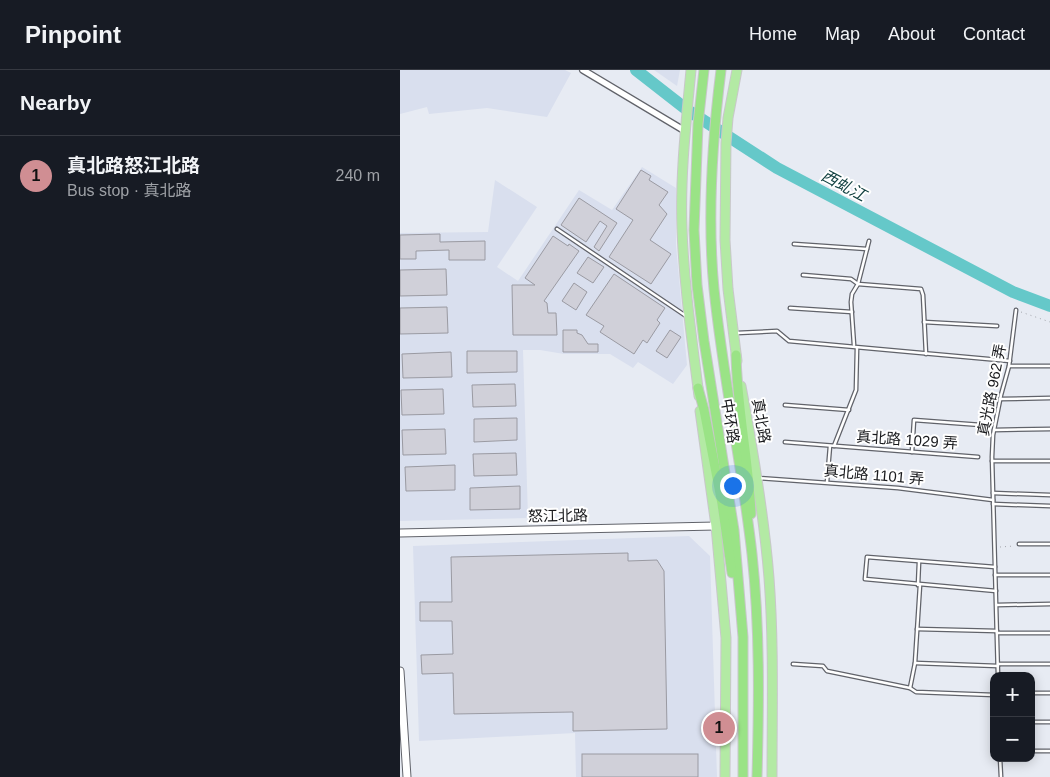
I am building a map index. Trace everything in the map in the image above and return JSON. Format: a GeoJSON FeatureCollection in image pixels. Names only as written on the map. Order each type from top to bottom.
{"type":"FeatureCollection","features":[{"type":"Feature","properties":{"kind":"highway","name":"中环路"},"geometry":{"type":"LineString","coordinates":[[704,70],[698,124],[694,230],[704,341],[734,530],[743,637],[743,777]]}},
{"type":"Feature","properties":{"kind":"highway","name":"中环路"},"geometry":{"type":"LineString","coordinates":[[721,70],[713,134],[711,235],[719,338],[752,554],[758,637],[757,777]]}},
{"type":"Feature","properties":{"kind":"highway"},"geometry":{"type":"LineString","coordinates":[[736,355],[736,380],[750,495],[752,554]]}},
{"type":"Feature","properties":{"kind":"highway"},"geometry":{"type":"LineString","coordinates":[[698,388],[722,504],[743,637]]}},
{"type":"Feature","properties":{"kind":"main road"},"geometry":{"type":"LineString","coordinates":[[691,70],[685,115],[682,228],[689,318],[716,526],[726,638],[725,777]]}},
{"type":"Feature","properties":{"kind":"main road","name":"真北路"},"geometry":{"type":"LineString","coordinates":[[737,70],[728,118],[726,142],[725,240],[733,334],[764,523],[772,637],[772,777]]}},
{"type":"Feature","properties":{"kind":"street"},"geometry":{"type":"LineString","coordinates":[[583,70],[685,131]]}},
{"type":"Feature","properties":{"kind":"street","name":"怒江北路"},"geometry":{"type":"LineString","coordinates":[[400,533],[716,526]]}},
{"type":"Feature","properties":{"kind":"street"},"geometry":{"type":"LineString","coordinates":[[400,671],[406,777]]}},
{"type":"Feature","properties":{"kind":"lane"},"geometry":{"type":"LineString","coordinates":[[556,229],[689,318]]}},
{"type":"Feature","properties":{"kind":"lane"},"geometry":{"type":"LineString","coordinates":[[854,346],[852,294],[858,284],[869,241]]}},
{"type":"Feature","properties":{"kind":"lane"},"geometry":{"type":"LineString","coordinates":[[794,244],[867,249]]}},
{"type":"Feature","properties":{"kind":"lane"},"geometry":{"type":"LineString","coordinates":[[803,275],[851,279],[858,284],[919,288],[924,295],[926,354]]}},
{"type":"Feature","properties":{"kind":"lane"},"geometry":{"type":"LineString","coordinates":[[790,308],[852,312]]}},
{"type":"Feature","properties":{"kind":"lane","name":"真光路 962 弄"},"geometry":{"type":"LineString","coordinates":[[998,672],[992,461],[994,430],[1010,361],[1016,310]]}},
{"type":"Feature","properties":{"kind":"lane"},"geometry":{"type":"LineString","coordinates":[[924,322],[997,326]]}},
{"type":"Feature","properties":{"kind":"lane"},"geometry":{"type":"LineString","coordinates":[[733,334],[777,331],[789,341],[1010,361]]}},
{"type":"Feature","properties":{"kind":"lane","name":"真北路 1029 弄"},"geometry":{"type":"LineString","coordinates":[[834,446],[856,390],[858,348]]}},
{"type":"Feature","properties":{"kind":"lane"},"geometry":{"type":"LineString","coordinates":[[1009,366],[1050,366]]}},
{"type":"Feature","properties":{"kind":"lane"},"geometry":{"type":"LineString","coordinates":[[1000,399],[1050,398]]}},
{"type":"Feature","properties":{"kind":"lane"},"geometry":{"type":"LineString","coordinates":[[785,405],[849,410]]}},
{"type":"Feature","properties":{"kind":"lane"},"geometry":{"type":"LineString","coordinates":[[912,452],[914,420],[981,425]]}},
{"type":"Feature","properties":{"kind":"lane"},"geometry":{"type":"LineString","coordinates":[[994,430],[1050,429]]}},
{"type":"Feature","properties":{"kind":"lane","name":"真北路 1029 弄"},"geometry":{"type":"LineString","coordinates":[[785,442],[978,457]]}},
{"type":"Feature","properties":{"kind":"lane"},"geometry":{"type":"LineString","coordinates":[[827,480],[830,446]]}},
{"type":"Feature","properties":{"kind":"lane"},"geometry":{"type":"LineString","coordinates":[[992,461],[1050,461]]}},
{"type":"Feature","properties":{"kind":"lane","name":"真北路 1101 弄"},"geometry":{"type":"LineString","coordinates":[[757,478],[827,480],[993,502]]}},
{"type":"Feature","properties":{"kind":"lane"},"geometry":{"type":"LineString","coordinates":[[993,494],[1050,495]]}},
{"type":"Feature","properties":{"kind":"lane"},"geometry":{"type":"LineString","coordinates":[[993,502],[1050,506]]}},
{"type":"Feature","properties":{"kind":"lane"},"geometry":{"type":"LineString","coordinates":[[1019,544],[1050,544]]}},
{"type":"Feature","properties":{"kind":"lane"},"geometry":{"type":"LineString","coordinates":[[995,567],[868,557],[865,580],[996,591]]}},
{"type":"Feature","properties":{"kind":"lane"},"geometry":{"type":"LineString","coordinates":[[910,688],[915,663],[919,561]]}},
{"type":"Feature","properties":{"kind":"lane"},"geometry":{"type":"LineString","coordinates":[[995,575],[1050,575]]}},
{"type":"Feature","properties":{"kind":"lane"},"geometry":{"type":"LineString","coordinates":[[996,605],[1050,604]]}},
{"type":"Feature","properties":{"kind":"lane"},"geometry":{"type":"LineString","coordinates":[[917,628],[1050,633]]}},
{"type":"Feature","properties":{"kind":"lane"},"geometry":{"type":"LineString","coordinates":[[915,663],[1050,664]]}},
{"type":"Feature","properties":{"kind":"lane"},"geometry":{"type":"LineString","coordinates":[[793,664],[823,666],[827,671],[910,688],[916,692],[990,695]]}},
{"type":"Feature","properties":{"kind":"lane"},"geometry":{"type":"LineString","coordinates":[[1035,693],[1050,693]]}},
{"type":"Feature","properties":{"kind":"lane"},"geometry":{"type":"LineString","coordinates":[[1035,722],[1050,722]]}},
{"type":"Feature","properties":{"kind":"lane"},"geometry":{"type":"LineString","coordinates":[[1035,752],[1050,751]]}},
{"type":"Feature","properties":{"kind":"lane"},"geometry":{"type":"LineString","coordinates":[[1000,762],[1001,777]]}},
{"type":"Feature","properties":{"kind":"path"},"geometry":{"type":"LineString","coordinates":[[1016,310],[1050,322]]}},
{"type":"Feature","properties":{"kind":"path"},"geometry":{"type":"LineString","coordinates":[[994,548],[1011,547],[1019,544]]}},
{"type":"Feature","properties":{"kind":"shaded area"},"geometry":{"type":"Polygon","coordinates":[[[400,70],[565,70],[571,73],[547,117],[487,108],[429,114],[427,107],[400,114],[400,70]]]}},
{"type":"Feature","properties":{"kind":"shaded area"},"geometry":{"type":"Polygon","coordinates":[[[654,70],[680,70],[677,86],[654,70]]]}},
{"type":"Feature","properties":{"kind":"shaded area"},"geometry":{"type":"Polygon","coordinates":[[[642,167],[676,188],[676,245],[687,365],[673,384],[638,362],[633,368],[610,354],[564,354],[540,350],[523,350],[528,518],[400,521],[400,233],[488,232],[495,180],[537,207],[497,267],[518,281],[579,190],[612,210],[642,167]]]}},
{"type":"Feature","properties":{"kind":"shaded area"},"geometry":{"type":"Polygon","coordinates":[[[689,536],[710,556],[717,777],[576,777],[575,733],[419,741],[413,546],[689,536]]]}},
{"type":"Feature","properties":{"kind":"building"},"geometry":{"type":"Polygon","coordinates":[[[641,170],[651,176],[649,180],[668,192],[659,205],[667,214],[650,240],[671,254],[651,284],[609,257],[633,220],[616,209],[641,170]]]}},
{"type":"Feature","properties":{"kind":"building"},"geometry":{"type":"Polygon","coordinates":[[[579,198],[617,223],[599,251],[594,247],[607,226],[600,221],[586,242],[561,225],[579,198]]]}},
{"type":"Feature","properties":{"kind":"building"},"geometry":{"type":"Polygon","coordinates":[[[440,234],[440,242],[485,241],[485,260],[449,260],[449,250],[416,251],[416,259],[400,259],[400,235],[440,234]]]}},
{"type":"Feature","properties":{"kind":"building"},"geometry":{"type":"Polygon","coordinates":[[[553,236],[579,251],[544,301],[547,303],[548,313],[556,313],[557,335],[513,335],[512,285],[535,285],[525,278],[553,236]]]}},
{"type":"Feature","properties":{"kind":"building"},"geometry":{"type":"Polygon","coordinates":[[[588,257],[604,267],[593,283],[577,273],[588,257]]]}},
{"type":"Feature","properties":{"kind":"building"},"geometry":{"type":"Polygon","coordinates":[[[446,269],[447,295],[400,296],[400,270],[446,269]]]}},
{"type":"Feature","properties":{"kind":"building"},"geometry":{"type":"Polygon","coordinates":[[[614,274],[665,308],[657,320],[660,323],[647,343],[643,340],[634,354],[600,332],[604,326],[586,315],[614,274]]]}},
{"type":"Feature","properties":{"kind":"building"},"geometry":{"type":"Polygon","coordinates":[[[574,283],[587,292],[576,310],[562,301],[574,283]]]}},
{"type":"Feature","properties":{"kind":"building"},"geometry":{"type":"Polygon","coordinates":[[[447,307],[448,333],[400,334],[400,308],[447,307]]]}},
{"type":"Feature","properties":{"kind":"building"},"geometry":{"type":"Polygon","coordinates":[[[563,330],[577,330],[577,333],[582,335],[588,344],[598,344],[598,352],[563,352],[563,330]]]}},
{"type":"Feature","properties":{"kind":"building"},"geometry":{"type":"Polygon","coordinates":[[[670,330],[681,337],[667,358],[656,351],[670,330]]]}},
{"type":"Feature","properties":{"kind":"building"},"geometry":{"type":"Polygon","coordinates":[[[467,351],[517,351],[517,372],[467,373],[467,351]]]}},
{"type":"Feature","properties":{"kind":"building"},"geometry":{"type":"Polygon","coordinates":[[[451,352],[452,377],[403,378],[402,354],[451,352]]]}},
{"type":"Feature","properties":{"kind":"building"},"geometry":{"type":"Polygon","coordinates":[[[515,384],[516,406],[473,407],[472,385],[515,384]]]}},
{"type":"Feature","properties":{"kind":"building"},"geometry":{"type":"Polygon","coordinates":[[[443,389],[444,414],[402,415],[401,390],[443,389]]]}},
{"type":"Feature","properties":{"kind":"building"},"geometry":{"type":"Polygon","coordinates":[[[517,418],[517,440],[474,442],[474,419],[517,418]]]}},
{"type":"Feature","properties":{"kind":"building"},"geometry":{"type":"Polygon","coordinates":[[[445,429],[446,454],[403,455],[402,430],[445,429]]]}},
{"type":"Feature","properties":{"kind":"building"},"geometry":{"type":"Polygon","coordinates":[[[516,453],[517,475],[474,476],[473,454],[516,453]]]}},
{"type":"Feature","properties":{"kind":"building"},"geometry":{"type":"Polygon","coordinates":[[[455,465],[455,490],[406,491],[405,467],[455,465]]]}},
{"type":"Feature","properties":{"kind":"building"},"geometry":{"type":"Polygon","coordinates":[[[520,486],[520,509],[470,510],[470,488],[520,486]]]}},
{"type":"Feature","properties":{"kind":"building"},"geometry":{"type":"Polygon","coordinates":[[[628,553],[628,561],[657,560],[664,571],[667,729],[573,731],[573,712],[454,714],[453,673],[422,674],[421,655],[453,654],[452,621],[420,621],[420,602],[452,602],[451,557],[628,553]]]}},
{"type":"Feature","properties":{"kind":"building"},"geometry":{"type":"Polygon","coordinates":[[[582,754],[698,754],[698,777],[582,777],[582,754]]]}},
{"type":"Feature","properties":{"kind":"waterway","name":"西虬江"},"geometry":{"type":"LineString","coordinates":[[636,70],[686,109],[777,168],[1013,292],[1050,306]]}},
{"type":"Feature","properties":{"kind":"place","name":"真北路怒江北路"},"geometry":{"type":"Point","coordinates":[719,728]}}]}
